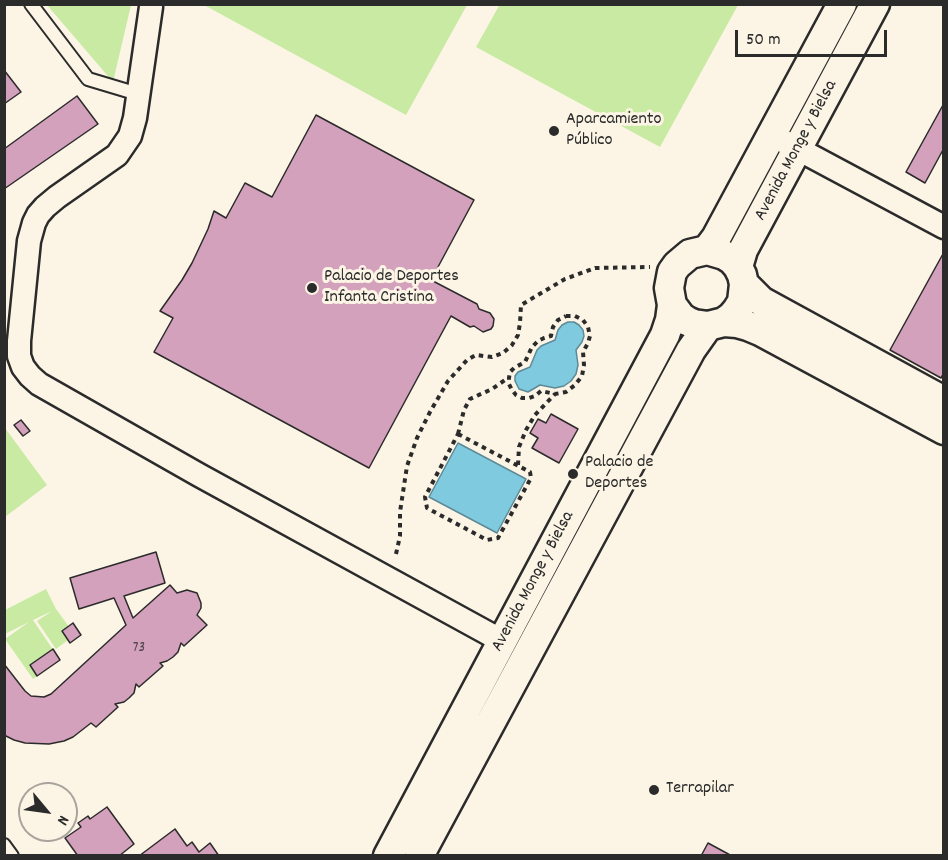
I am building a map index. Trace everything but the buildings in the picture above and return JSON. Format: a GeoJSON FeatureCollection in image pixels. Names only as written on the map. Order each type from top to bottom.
{"type":"FeatureCollection","features":[{"type":"Feature","properties":{"kind":"street","name":"Avenida Monge y Bielsa"},"geometry":{"type":"LineString","coordinates":[[707,250],[716,238],[842,4]]}},
{"type":"Feature","properties":{"kind":"street","name":"Avenida Monge y Bielsa"},"geometry":{"type":"LineString","coordinates":[[741,275],[743,250],[876,4]]}},
{"type":"Feature","properties":{"kind":"street"},"geometry":{"type":"LineString","coordinates":[[151,7],[130,136],[117,155],[45,207],[34,223],[29,241],[19,341],[19,356],[23,367],[39,384],[200,476],[502,641]]}},
{"type":"Feature","properties":{"kind":"street"},"geometry":{"type":"LineString","coordinates":[[771,135],[944,227]]}},
{"type":"Feature","properties":{"kind":"street"},"geometry":{"type":"LineString","coordinates":[[944,401],[772,308],[753,294],[732,260],[724,255],[707,250],[690,254],[672,272],[669,288],[672,305],[687,321],[694,324],[737,323],[760,331],[944,430]]}},
{"type":"Feature","properties":{"kind":"street"},"geometry":{"type":"LineString","coordinates":[[716,324],[731,317],[738,310],[742,302],[741,275]]}},
{"type":"Feature","properties":{"kind":"street","name":"Avenida Monge y Bielsa"},"geometry":{"type":"LineString","coordinates":[[388,855],[665,335],[672,305]]}},
{"type":"Feature","properties":{"kind":"street","name":"Avenida Monge y Bielsa"},"geometry":{"type":"LineString","coordinates":[[419,855],[691,350],[716,324]]}},
{"type":"Feature","properties":{"kind":"lane"},"geometry":{"type":"LineString","coordinates":[[31,4],[88,79],[138,94]]}},
{"type":"Feature","properties":{"kind":"lane"},"geometry":{"type":"LineString","coordinates":[[4,846],[12,855]]}},
{"type":"Feature","properties":{"kind":"path"},"geometry":{"type":"LineString","coordinates":[[396,554],[407,466],[417,438],[448,381],[467,360],[476,356],[492,357],[503,353],[518,335],[521,305],[565,279],[595,268],[653,267]]}},
{"type":"Feature","properties":{"kind":"path"},"geometry":{"type":"LineString","coordinates":[[566,316],[575,316],[583,320],[588,327],[590,336],[583,352],[582,376],[575,386],[566,392],[555,394],[541,392],[529,398],[522,398],[512,390],[509,378],[514,368],[526,361],[532,347],[551,336],[558,320],[566,316]]}},
{"type":"Feature","properties":{"kind":"path"},"geometry":{"type":"LineString","coordinates":[[459,434],[530,472],[531,478],[498,538],[487,540],[427,508],[425,497],[459,434],[464,410],[470,399],[509,378]]}},
{"type":"Feature","properties":{"kind":"path"},"geometry":{"type":"LineString","coordinates":[[518,465],[519,447],[526,430],[555,394]]}},
{"type":"Feature","properties":{"kind":"green space"},"geometry":{"type":"Polygon","coordinates":[[[500,4],[738,5],[660,147],[476,47],[500,4]]]}},
{"type":"Feature","properties":{"kind":"green space"},"geometry":{"type":"Polygon","coordinates":[[[47,5],[131,5],[113,82],[47,5]]]}},
{"type":"Feature","properties":{"kind":"green space"},"geometry":{"type":"Polygon","coordinates":[[[204,5],[467,5],[406,115],[204,5]]]}},
{"type":"Feature","properties":{"kind":"green space"},"geometry":{"type":"Polygon","coordinates":[[[5,428],[47,485],[5,517],[5,428]]]}},
{"type":"Feature","properties":{"kind":"green space"},"geometry":{"type":"Polygon","coordinates":[[[46,589],[56,609],[75,635],[56,649],[37,621],[52,611],[33,620],[60,660],[33,679],[5,639],[29,622],[5,634],[5,610],[46,589]]]}},
{"type":"Feature","properties":{"kind":"water"},"geometry":{"type":"Polygon","coordinates":[[[568,322],[579,325],[584,336],[576,350],[578,365],[571,381],[555,388],[540,385],[528,392],[519,389],[515,376],[518,372],[530,367],[537,350],[555,340],[558,330],[568,322]]]}},
{"type":"Feature","properties":{"kind":"water"},"geometry":{"type":"Polygon","coordinates":[[[458,443],[526,479],[497,533],[429,497],[458,443]]]}},
{"type":"Feature","properties":{"kind":"place","name":"Aparcamiento Público"},"geometry":{"type":"Point","coordinates":[554,131]}},
{"type":"Feature","properties":{"kind":"place","name":"Palacio de Deportes Infanta Cristina"},"geometry":{"type":"Point","coordinates":[312,288]}},
{"type":"Feature","properties":{"kind":"place","name":"Palacio de Deportes"},"geometry":{"type":"Point","coordinates":[573,474]}},
{"type":"Feature","properties":{"kind":"place","name":"Terrapilar"},"geometry":{"type":"Point","coordinates":[654,790]}}]}
